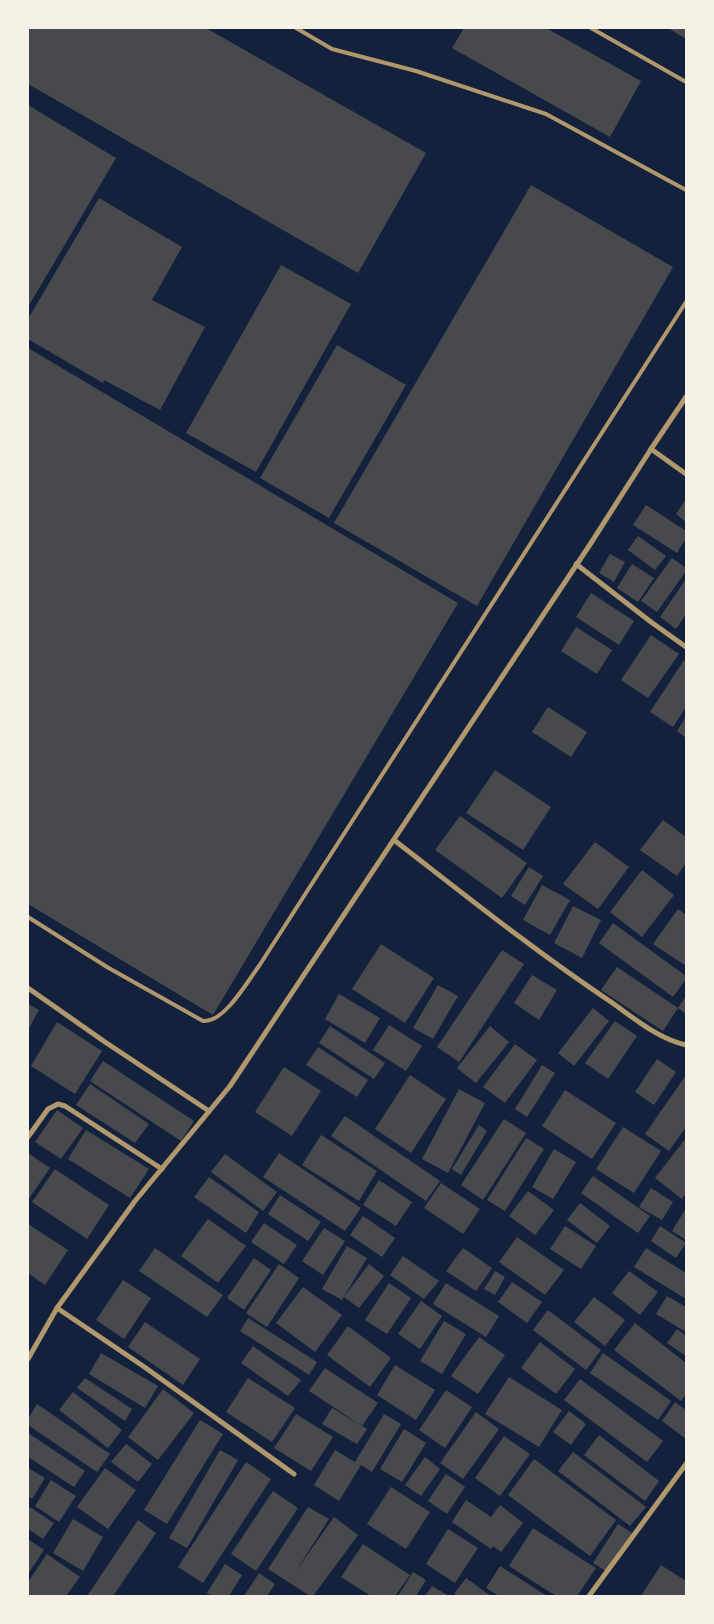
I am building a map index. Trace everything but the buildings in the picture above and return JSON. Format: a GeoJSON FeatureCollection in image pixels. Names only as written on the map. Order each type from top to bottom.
{"type":"FeatureCollection","features":[{"type":"Feature","properties":{"kind":"street"},"geometry":{"type":"LineString","coordinates":[[28,1359],[57,1308],[135,1201],[240,1070],[686,397]]}},
{"type":"Feature","properties":{"kind":"street"},"geometry":{"type":"LineString","coordinates":[[651,449],[686,474]]}},
{"type":"Feature","properties":{"kind":"street"},"geometry":{"type":"LineString","coordinates":[[576,564],[686,647]]}},
{"type":"Feature","properties":{"kind":"street"},"geometry":{"type":"LineString","coordinates":[[394,840],[567,973],[657,1033],[686,1045]]}},
{"type":"Feature","properties":{"kind":"street"},"geometry":{"type":"LineString","coordinates":[[28,988],[209,1111]]}},
{"type":"Feature","properties":{"kind":"street"},"geometry":{"type":"LineString","coordinates":[[28,1137],[48,1109],[58,1104],[65,1106],[162,1169]]}},
{"type":"Feature","properties":{"kind":"street"},"geometry":{"type":"LineString","coordinates":[[57,1308],[143,1366],[294,1474]]}},
{"type":"Feature","properties":{"kind":"street"},"geometry":{"type":"LineString","coordinates":[[589,1596],[686,1464]]}},
{"type":"Feature","properties":{"kind":"lane"},"geometry":{"type":"LineString","coordinates":[[296,28],[332,49],[416,71],[546,114],[686,190]]}},
{"type":"Feature","properties":{"kind":"lane"},"geometry":{"type":"LineString","coordinates":[[591,28],[686,82]]}},
{"type":"Feature","properties":{"kind":"lane"},"geometry":{"type":"LineString","coordinates":[[28,916],[107,967],[203,1022],[213,1020],[226,1010],[259,966],[686,302]]}}]}
